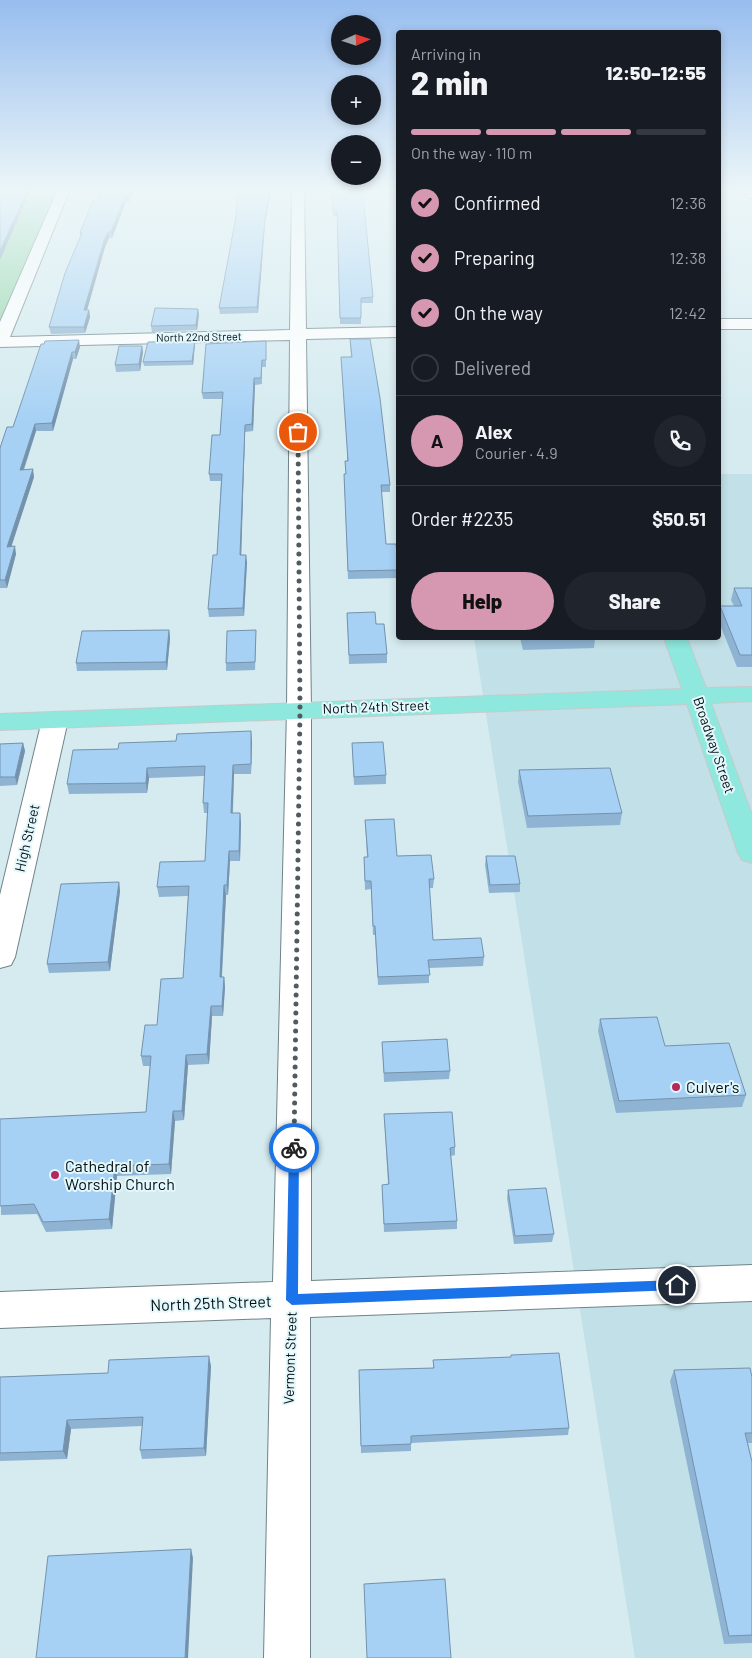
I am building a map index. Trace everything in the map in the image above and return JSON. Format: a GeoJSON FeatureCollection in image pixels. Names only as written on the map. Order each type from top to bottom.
{"type":"FeatureCollection","features":[{"type":"Feature","properties":{"kind":"main road","name":"Broadway Street"},"geometry":{"type":"LineString","coordinates":[[677,640],[752,853]]}},
{"type":"Feature","properties":{"kind":"main road","name":"North 24th Street"},"geometry":{"type":"LineString","coordinates":[[0,722],[752,694]]}},
{"type":"Feature","properties":{"kind":"street"},"geometry":{"type":"LineString","coordinates":[[0,342],[32,266]]}},
{"type":"Feature","properties":{"kind":"street","name":"Vermont Street"},"geometry":{"type":"LineString","coordinates":[[287,1658],[289,1348],[292,1300],[300,710],[297,266]]}},
{"type":"Feature","properties":{"kind":"street"},"geometry":{"type":"LineString","coordinates":[[721,324],[752,324]]}},
{"type":"Feature","properties":{"kind":"street","name":"North 22nd Street"},"geometry":{"type":"LineString","coordinates":[[0,342],[396,332]]}},
{"type":"Feature","properties":{"kind":"street","name":"High Street"},"geometry":{"type":"LineString","coordinates":[[0,957],[55,720]]}},
{"type":"Feature","properties":{"kind":"street","name":"North 25th Street"},"geometry":{"type":"LineString","coordinates":[[0,1310],[752,1283]]}},
{"type":"Feature","properties":{"kind":"shaded area"},"geometry":{"type":"Polygon","coordinates":[[[721,474],[752,474],[752,1658],[635,1658],[474,640],[721,640],[721,474]]]}},
{"type":"Feature","properties":{"kind":"green space"},"geometry":{"type":"Polygon","coordinates":[[[0,266],[25,266],[0,325],[0,266]]]}},
{"type":"Feature","properties":{"kind":"building"},"geometry":{"type":"Polygon","coordinates":[[[68,266],[97,266],[84,310],[89,310],[84,327],[49,327],[68,266]]]}},
{"type":"Feature","properties":{"kind":"building"},"geometry":{"type":"Polygon","coordinates":[[[227,266],[261,266],[257,307],[219,308],[227,266]]]}},
{"type":"Feature","properties":{"kind":"building"},"geometry":{"type":"Polygon","coordinates":[[[339,266],[370,266],[373,297],[361,298],[361,318],[340,318],[339,266]]]}},
{"type":"Feature","properties":{"kind":"building"},"geometry":{"type":"Polygon","coordinates":[[[155,308],[198,309],[196,325],[151,326],[155,308]]]}},
{"type":"Feature","properties":{"kind":"building"},"geometry":{"type":"Polygon","coordinates":[[[350,339],[370,339],[380,398],[390,485],[381,485],[386,544],[396,544],[396,570],[348,571],[344,474],[346,474],[345,461],[348,461],[341,357],[352,357],[350,339]]]}},
{"type":"Feature","properties":{"kind":"building"},"geometry":{"type":"Polygon","coordinates":[[[79,340],[75,352],[72,352],[52,423],[35,424],[20,470],[33,469],[7,547],[15,546],[5,580],[0,580],[0,448],[7,427],[13,427],[41,344],[44,344],[45,341],[79,340]]]}},
{"type":"Feature","properties":{"kind":"building"},"geometry":{"type":"Polygon","coordinates":[[[195,341],[192,361],[143,362],[148,342],[195,341]]]}},
{"type":"Feature","properties":{"kind":"building"},"geometry":{"type":"Polygon","coordinates":[[[266,341],[266,360],[262,360],[261,378],[254,378],[252,424],[245,425],[240,555],[246,555],[243,608],[208,609],[213,555],[217,555],[222,474],[209,474],[212,435],[220,435],[223,392],[202,393],[206,344],[266,341]]]}},
{"type":"Feature","properties":{"kind":"building"},"geometry":{"type":"Polygon","coordinates":[[[119,346],[142,346],[139,364],[115,365],[119,346]]]}},
{"type":"Feature","properties":{"kind":"building"},"geometry":{"type":"Polygon","coordinates":[[[734,588],[752,588],[752,655],[740,655],[721,608],[721,606],[742,606],[734,588]]]}},
{"type":"Feature","properties":{"kind":"building"},"geometry":{"type":"Polygon","coordinates":[[[375,612],[376,624],[384,624],[387,654],[349,655],[347,613],[375,612]]]}},
{"type":"Feature","properties":{"kind":"building"},"geometry":{"type":"Polygon","coordinates":[[[169,630],[166,662],[76,663],[82,631],[169,630]]]}},
{"type":"Feature","properties":{"kind":"building"},"geometry":{"type":"Polygon","coordinates":[[[256,630],[255,662],[226,663],[227,631],[256,630]]]}},
{"type":"Feature","properties":{"kind":"building"},"geometry":{"type":"Polygon","coordinates":[[[251,731],[251,764],[233,765],[231,813],[240,813],[239,851],[229,851],[227,885],[224,885],[220,977],[224,977],[222,1006],[211,1006],[207,1054],[186,1055],[182,1111],[173,1111],[169,1164],[115,1166],[109,1219],[43,1222],[34,1204],[0,1206],[0,1119],[146,1112],[151,1056],[141,1056],[145,1025],[157,1025],[161,979],[183,978],[189,886],[157,887],[160,862],[205,861],[208,803],[203,803],[205,766],[147,768],[146,783],[67,784],[73,750],[118,749],[119,743],[176,741],[177,734],[251,731]]]}},
{"type":"Feature","properties":{"kind":"building"},"geometry":{"type":"Polygon","coordinates":[[[383,742],[386,775],[354,777],[352,743],[383,742]]]}},
{"type":"Feature","properties":{"kind":"building"},"geometry":{"type":"Polygon","coordinates":[[[23,743],[15,777],[0,777],[0,744],[23,743]]]}},
{"type":"Feature","properties":{"kind":"building"},"geometry":{"type":"Polygon","coordinates":[[[610,768],[622,813],[528,816],[519,770],[610,768]]]}},
{"type":"Feature","properties":{"kind":"building"},"geometry":{"type":"Polygon","coordinates":[[[394,819],[397,856],[431,855],[434,879],[429,879],[433,940],[481,938],[484,957],[428,960],[430,975],[378,977],[371,881],[365,881],[364,857],[368,857],[365,820],[394,819]]]}},
{"type":"Feature","properties":{"kind":"building"},"geometry":{"type":"Polygon","coordinates":[[[486,856],[515,856],[520,884],[490,885],[486,856]]]}},
{"type":"Feature","properties":{"kind":"building"},"geometry":{"type":"Polygon","coordinates":[[[119,882],[108,962],[47,964],[61,884],[119,882]]]}},
{"type":"Feature","properties":{"kind":"building"},"geometry":{"type":"Polygon","coordinates":[[[657,1017],[665,1046],[729,1043],[746,1095],[619,1101],[600,1019],[657,1017]]]}},
{"type":"Feature","properties":{"kind":"building"},"geometry":{"type":"Polygon","coordinates":[[[447,1039],[450,1071],[384,1073],[382,1042],[447,1039]]]}},
{"type":"Feature","properties":{"kind":"building"},"geometry":{"type":"Polygon","coordinates":[[[452,1112],[455,1147],[450,1148],[457,1221],[384,1224],[382,1185],[389,1184],[384,1114],[452,1112]]]}},
{"type":"Feature","properties":{"kind":"building"},"geometry":{"type":"Polygon","coordinates":[[[546,1188],[554,1234],[515,1236],[508,1190],[546,1188]]]}},
{"type":"Feature","properties":{"kind":"building"},"geometry":{"type":"Polygon","coordinates":[[[559,1353],[569,1428],[411,1436],[411,1444],[361,1446],[359,1370],[434,1368],[433,1360],[559,1353]]]}},
{"type":"Feature","properties":{"kind":"building"},"geometry":{"type":"Polygon","coordinates":[[[209,1356],[204,1448],[140,1450],[143,1417],[67,1420],[63,1451],[0,1453],[0,1377],[108,1373],[109,1360],[209,1356]]]}},
{"type":"Feature","properties":{"kind":"building"},"geometry":{"type":"Polygon","coordinates":[[[750,1368],[752,1377],[752,1433],[745,1433],[752,1462],[752,1635],[729,1636],[674,1370],[750,1368]]]}},
{"type":"Feature","properties":{"kind":"building"},"geometry":{"type":"Polygon","coordinates":[[[191,1549],[185,1658],[36,1658],[48,1556],[191,1549]]]}},
{"type":"Feature","properties":{"kind":"building"},"geometry":{"type":"Polygon","coordinates":[[[445,1579],[451,1658],[367,1658],[364,1584],[445,1579]]]}},
{"type":"Feature","properties":{"kind":"way so far"},"geometry":{"type":"LineString","coordinates":[[294,1148],[300,710],[298,432]]}},
{"type":"Feature","properties":{"kind":"place","name":"Culver's"},"geometry":{"type":"Point","coordinates":[676,1087]}},
{"type":"Feature","properties":{"kind":"place","name":"Cathedral of Worship Church"},"geometry":{"type":"Point","coordinates":[55,1175]}},
{"type":"Feature","properties":{"kind":"route"},"geometry":{"type":"LineString","coordinates":[[294,1148],[292,1300],[677,1285]]}}]}
